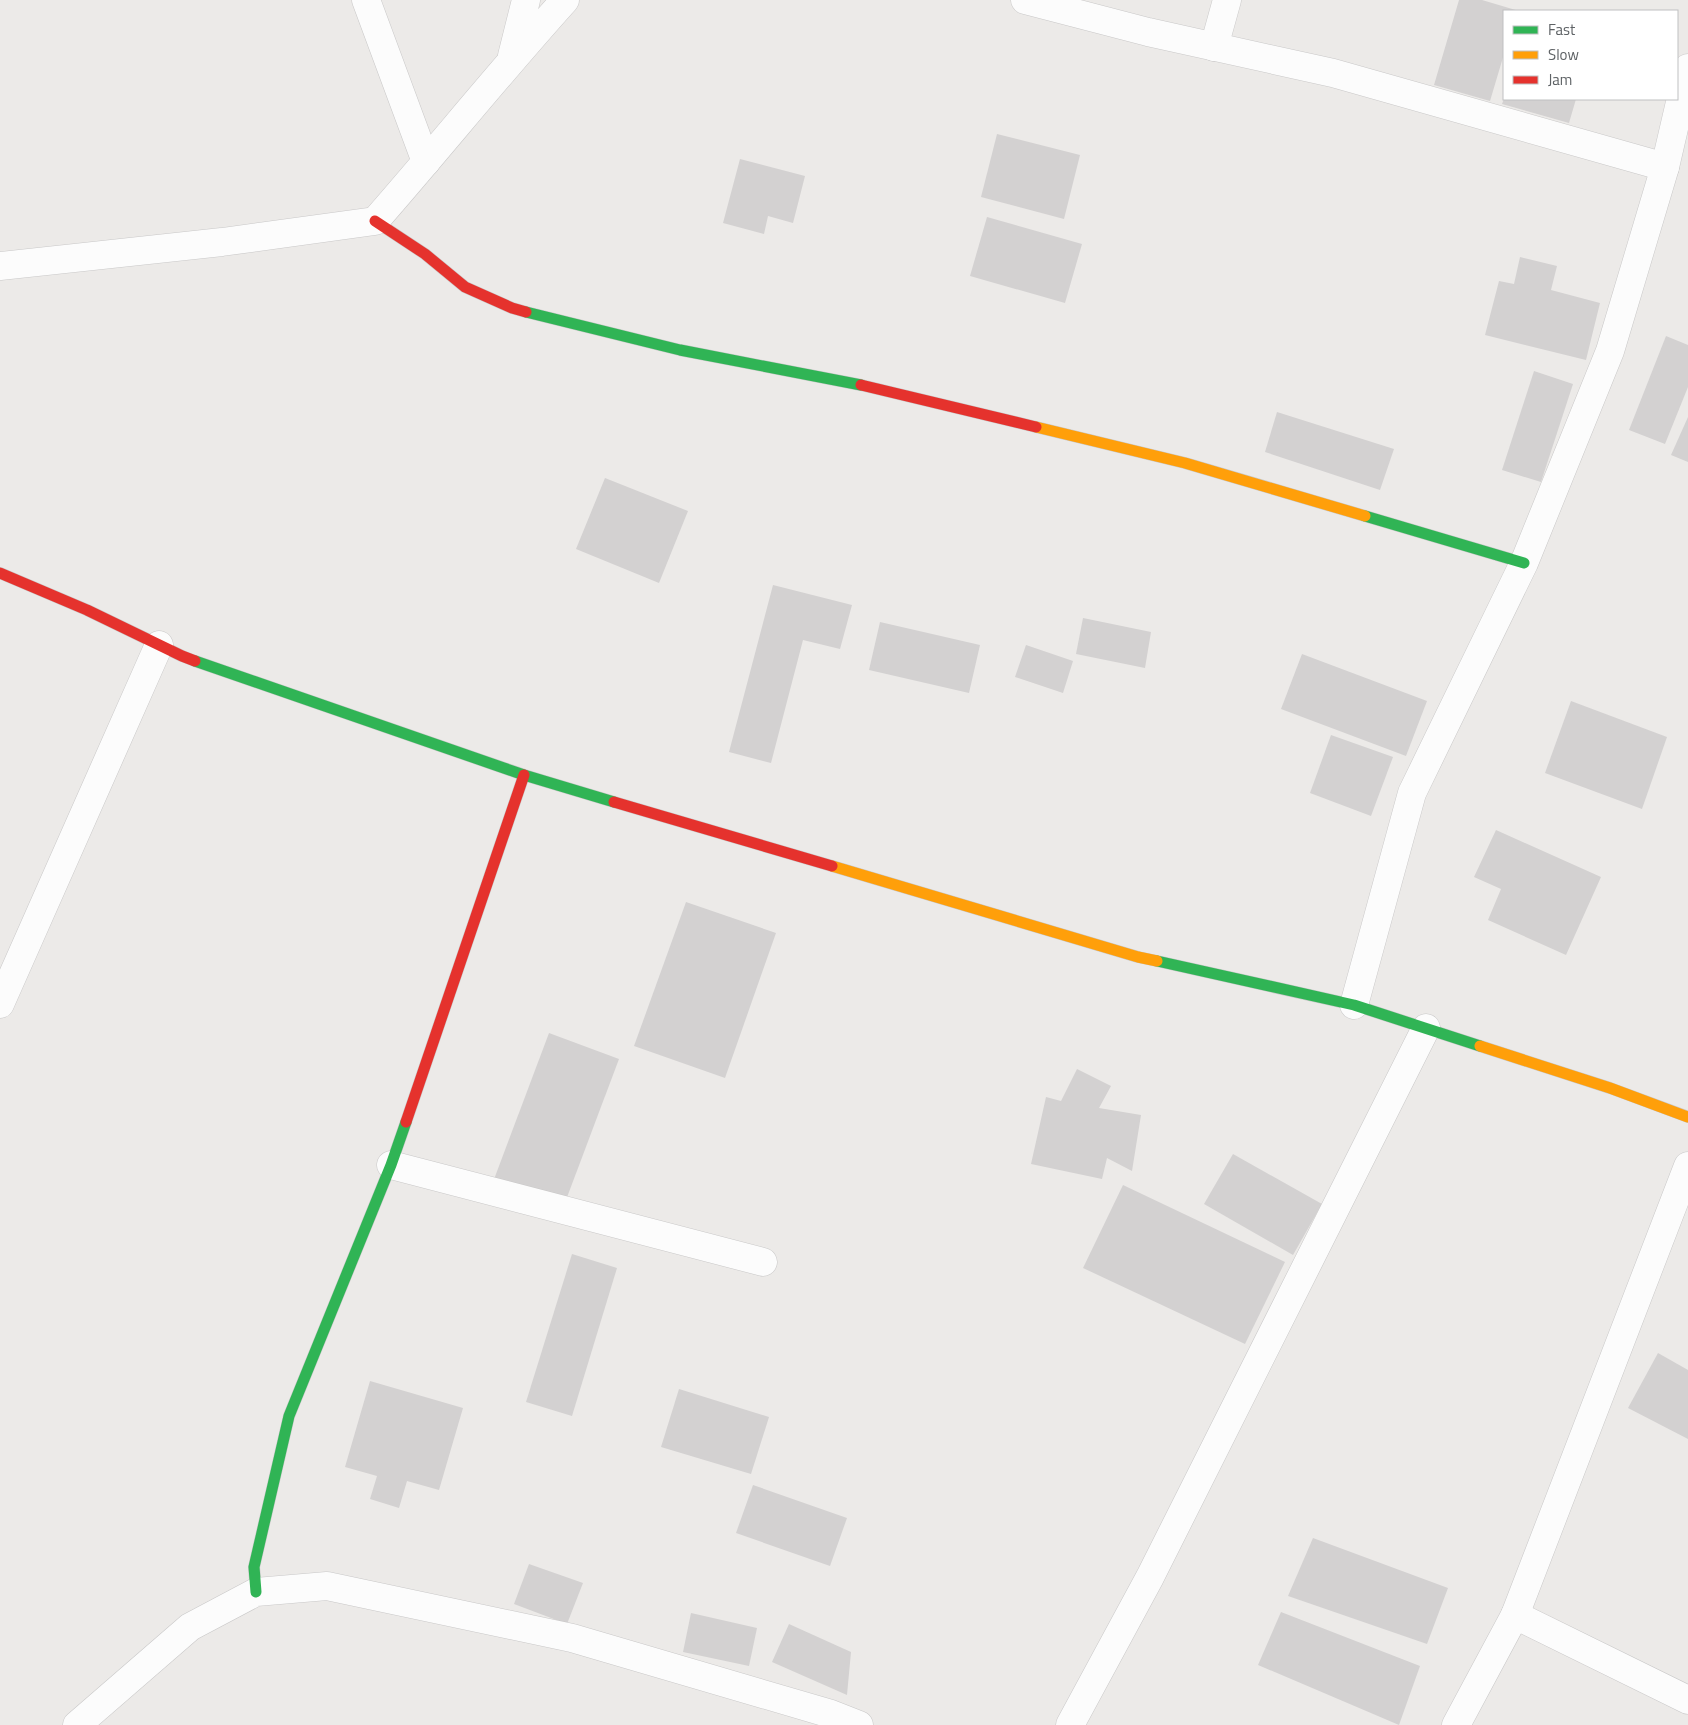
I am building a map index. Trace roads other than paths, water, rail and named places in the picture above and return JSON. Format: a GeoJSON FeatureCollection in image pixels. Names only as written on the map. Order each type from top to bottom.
{"type":"FeatureCollection","features":[{"type":"Feature","properties":{"kind":"street"},"geometry":{"type":"LineString","coordinates":[[366,0],[426,162]]}},
{"type":"Feature","properties":{"kind":"street"},"geometry":{"type":"LineString","coordinates":[[511,60],[526,0]]}},
{"type":"Feature","properties":{"kind":"street"},"geometry":{"type":"LineString","coordinates":[[375,221],[564,0]]}},
{"type":"Feature","properties":{"kind":"street"},"geometry":{"type":"LineString","coordinates":[[1024,0],[1148,32],[1333,74],[1665,167]]}},
{"type":"Feature","properties":{"kind":"street"},"geometry":{"type":"LineString","coordinates":[[1214,46],[1227,0]]}},
{"type":"Feature","properties":{"kind":"street"},"geometry":{"type":"LineString","coordinates":[[1354,1005],[1412,793],[1524,562],[1610,351],[1665,167],[1686,86]]}},
{"type":"Feature","properties":{"kind":"street"},"geometry":{"type":"LineString","coordinates":[[0,266],[222,242],[375,221],[425,254],[465,287],[512,308],[680,350],[885,390],[1185,463],[1524,562]]}},
{"type":"Feature","properties":{"kind":"street"},"geometry":{"type":"LineString","coordinates":[[0,572],[191,659],[524,775],[1138,957],[1354,1005],[1610,1088],[1688,1117]]}},
{"type":"Feature","properties":{"kind":"street"},"geometry":{"type":"LineString","coordinates":[[0,1004],[159,645]]}},
{"type":"Feature","properties":{"kind":"street"},"geometry":{"type":"LineString","coordinates":[[256,1592],[254,1567],[289,1416],[390,1165],[524,775]]}},
{"type":"Feature","properties":{"kind":"street"},"geometry":{"type":"LineString","coordinates":[[1070,1725],[1155,1568],[1426,1028]]}},
{"type":"Feature","properties":{"kind":"street"},"geometry":{"type":"LineString","coordinates":[[390,1165],[763,1262]]}},
{"type":"Feature","properties":{"kind":"street"},"geometry":{"type":"LineString","coordinates":[[1456,1725],[1515,1615],[1688,1166]]}},
{"type":"Feature","properties":{"kind":"street"},"geometry":{"type":"LineString","coordinates":[[77,1725],[190,1627],[256,1592],[327,1586],[572,1638],[831,1714],[859,1725]]}},
{"type":"Feature","properties":{"kind":"street"},"geometry":{"type":"LineString","coordinates":[[1515,1615],[1688,1700]]}}]}
